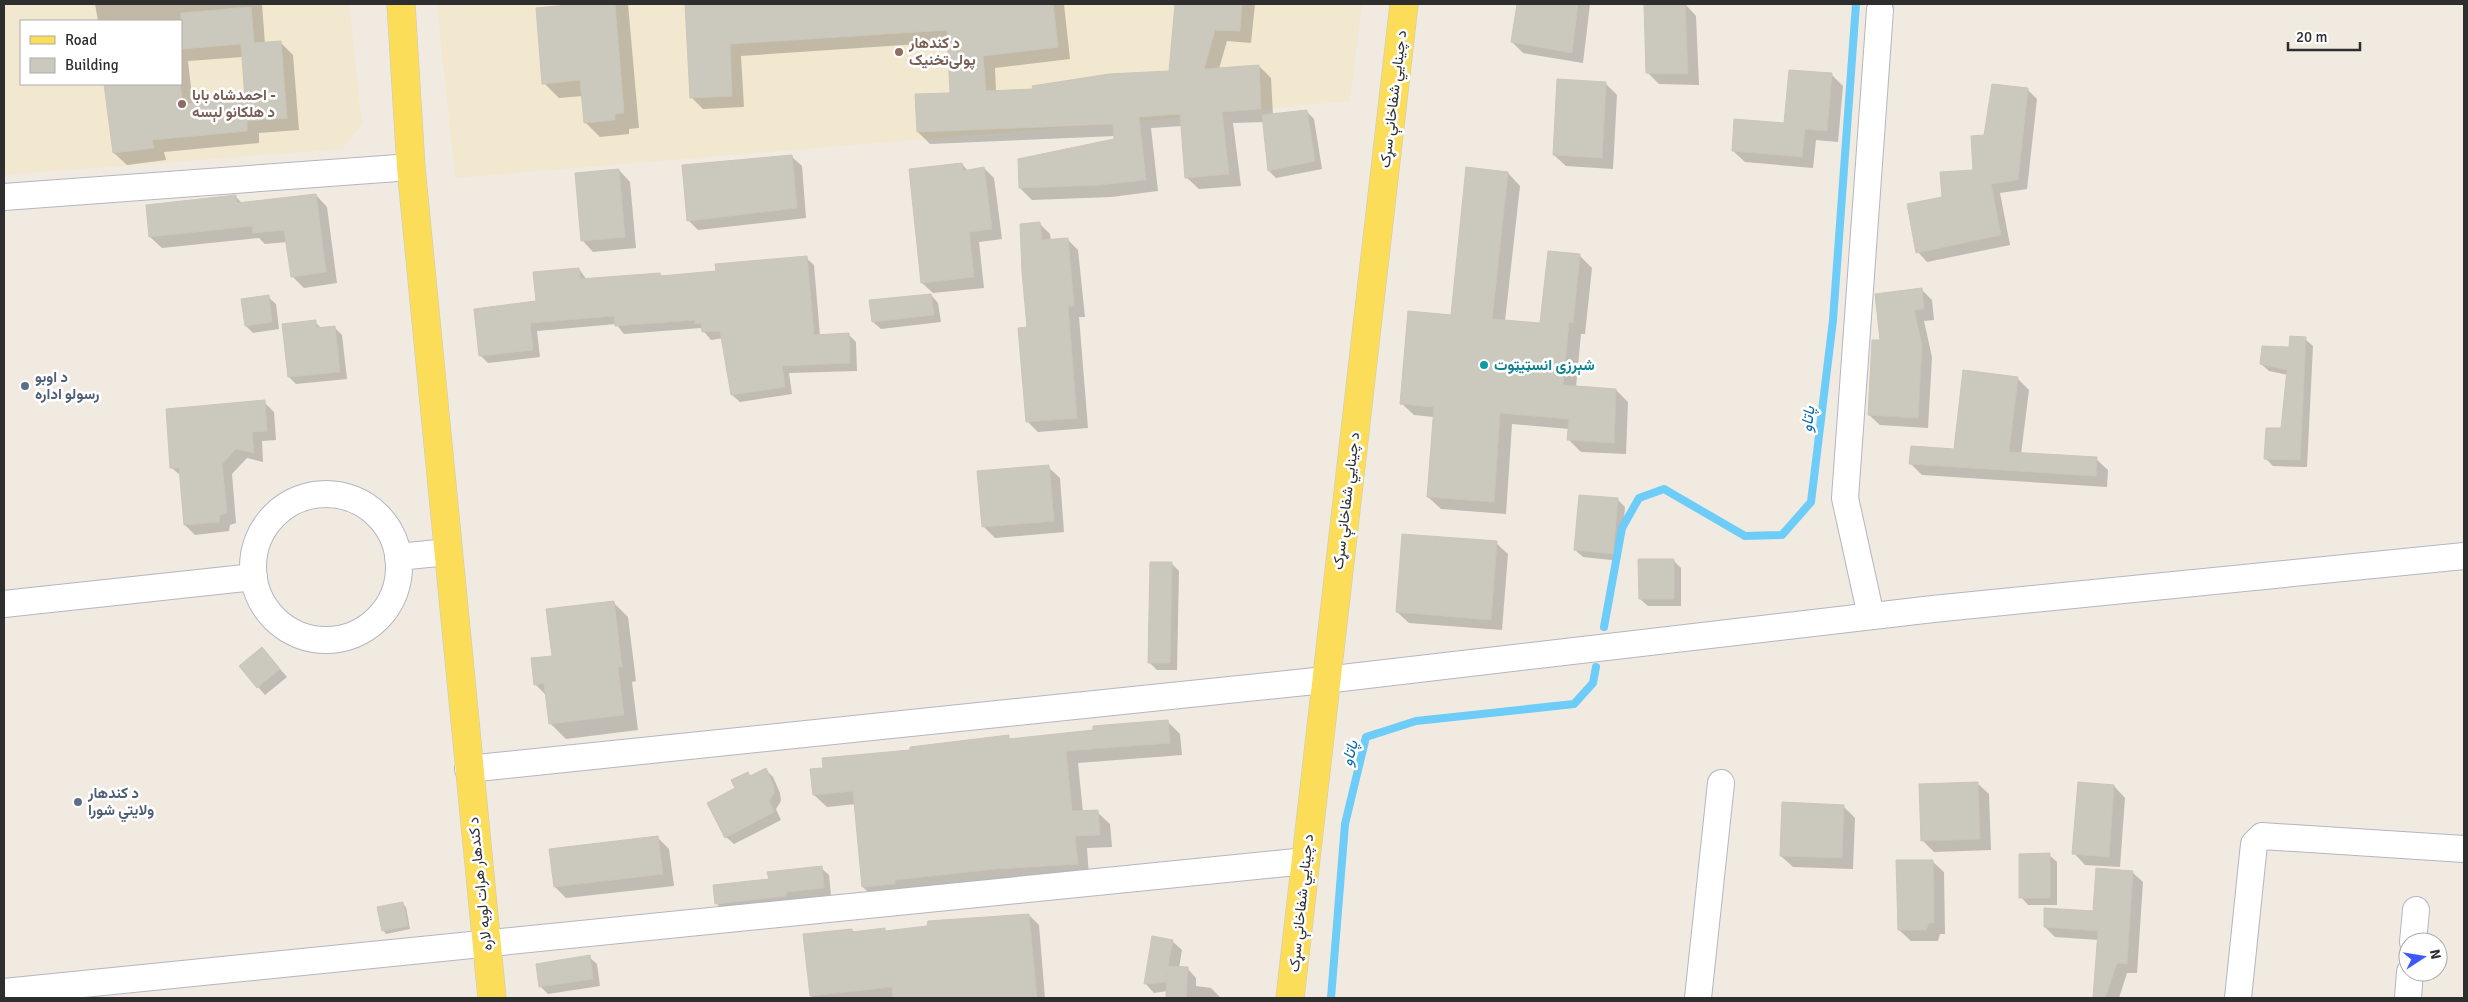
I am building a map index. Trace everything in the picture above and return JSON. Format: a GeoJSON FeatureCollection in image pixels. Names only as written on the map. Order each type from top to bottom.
{"type":"FeatureCollection","features":[{"type":"Feature","properties":{"kind":"main road","name":"د کندهار هرات لویه لاره"},"geometry":{"type":"LineString","coordinates":[[401,4],[411,167],[468,769],[492,998]]}},
{"type":"Feature","properties":{"kind":"main road","name":"د چينايي شفاخانې سړک"},"geometry":{"type":"LineString","coordinates":[[1290,998],[1404,4]]}},
{"type":"Feature","properties":{"kind":"street"},"geometry":{"type":"LineString","coordinates":[[1870,616],[1845,498],[1880,10]]}},
{"type":"Feature","properties":{"kind":"street"},"geometry":{"type":"LineString","coordinates":[[4,197],[411,167]]}},
{"type":"Feature","properties":{"kind":"street"},"geometry":{"type":"LineString","coordinates":[[315,494],[338,495],[366,507],[378,516],[392,535],[398,557],[398,582],[388,606],[371,625],[349,637],[324,641],[299,635],[277,622],[262,602],[254,578],[254,554],[266,526],[275,514],[294,501],[315,494]]}},
{"type":"Feature","properties":{"kind":"street"},"geometry":{"type":"LineString","coordinates":[[398,557],[448,552]]}},
{"type":"Feature","properties":{"kind":"street"},"geometry":{"type":"LineString","coordinates":[[468,769],[1325,680],[1870,616],[2464,556]]}},
{"type":"Feature","properties":{"kind":"street"},"geometry":{"type":"LineString","coordinates":[[4,604],[254,578]]}},
{"type":"Feature","properties":{"kind":"street"},"geometry":{"type":"LineString","coordinates":[[1698,998],[1722,783]]}},
{"type":"Feature","properties":{"kind":"street"},"geometry":{"type":"LineString","coordinates":[[2238,998],[2254,844],[2262,836],[2464,850]]}},
{"type":"Feature","properties":{"kind":"street"},"geometry":{"type":"LineString","coordinates":[[4,992],[1306,861]]}},
{"type":"Feature","properties":{"kind":"street"},"geometry":{"type":"LineString","coordinates":[[2414,932],[2416,910]]}},
{"type":"Feature","properties":{"kind":"street"},"geometry":{"type":"LineString","coordinates":[[2408,998],[2409,982]]}},
{"type":"Feature","properties":{"kind":"shaded area","name":"احمدشاه بابا - د هلکانو لېسه"},"geometry":{"type":"Polygon","coordinates":[[[4,4],[349,4],[362,124],[342,149],[4,175],[4,4]]]}},
{"type":"Feature","properties":{"kind":"shaded area","name":"د کندهار پولی‌تخنیک"},"geometry":{"type":"Polygon","coordinates":[[[437,4],[1362,4],[1350,101],[1140,121],[455,178],[437,4]]]}},
{"type":"Feature","properties":{"kind":"building"},"geometry":{"type":"Polygon","coordinates":[[[580,4],[615,4],[624,113],[615,114],[615,120],[584,123],[580,80],[542,84],[536,8],[580,4]]]}},
{"type":"Feature","properties":{"kind":"building"},"geometry":{"type":"Polygon","coordinates":[[[685,4],[1053,4],[1058,47],[983,56],[986,91],[1033,89],[1032,86],[1109,74],[1169,71],[1175,4],[1242,4],[1240,31],[1215,30],[1204,69],[1259,65],[1261,109],[1222,112],[1229,174],[1185,178],[1180,114],[1139,117],[1146,180],[1099,185],[1019,188],[1018,159],[1114,139],[1113,124],[917,132],[915,94],[950,93],[947,30],[730,44],[732,96],[690,98],[685,4]]]}},
{"type":"Feature","properties":{"kind":"building"},"geometry":{"type":"Polygon","coordinates":[[[1517,4],[1578,4],[1572,53],[1511,42],[1517,4]]]}},
{"type":"Feature","properties":{"kind":"building"},"geometry":{"type":"Polygon","coordinates":[[[1685,4],[1688,74],[1646,73],[1644,5],[1685,4]]]}},
{"type":"Feature","properties":{"kind":"building"},"geometry":{"type":"Polygon","coordinates":[[[251,7],[254,43],[281,41],[287,118],[247,121],[247,131],[152,140],[154,148],[113,153],[104,85],[180,85],[183,104],[245,99],[241,44],[182,49],[181,13],[251,7]]]}},
{"type":"Feature","properties":{"kind":"building"},"geometry":{"type":"Polygon","coordinates":[[[1789,70],[1832,73],[1827,131],[1805,129],[1802,157],[1732,151],[1734,119],[1784,123],[1789,70]]]}},
{"type":"Feature","properties":{"kind":"building"},"geometry":{"type":"Polygon","coordinates":[[[1557,79],[1606,82],[1602,158],[1553,155],[1557,79]]]}},
{"type":"Feature","properties":{"kind":"building"},"geometry":{"type":"Polygon","coordinates":[[[1992,84],[2028,88],[2018,180],[1991,184],[2001,235],[1916,253],[1907,204],[1942,197],[1940,172],[1973,170],[1971,136],[1984,135],[1992,84]]]}},
{"type":"Feature","properties":{"kind":"building"},"geometry":{"type":"Polygon","coordinates":[[[1307,110],[1315,161],[1268,171],[1262,115],[1307,110]]]}},
{"type":"Feature","properties":{"kind":"building"},"geometry":{"type":"Polygon","coordinates":[[[792,155],[797,208],[687,221],[682,165],[792,155]]]}},
{"type":"Feature","properties":{"kind":"building"},"geometry":{"type":"Polygon","coordinates":[[[962,163],[963,171],[984,167],[992,229],[969,232],[974,277],[921,283],[909,169],[962,163]]]}},
{"type":"Feature","properties":{"kind":"building"},"geometry":{"type":"Polygon","coordinates":[[[1466,167],[1508,172],[1492,319],[1540,323],[1548,251],[1580,254],[1573,323],[1569,322],[1563,385],[1616,389],[1614,443],[1567,440],[1569,419],[1500,413],[1494,502],[1427,497],[1434,407],[1400,404],[1408,311],[1451,315],[1466,167]]]}},
{"type":"Feature","properties":{"kind":"building"},"geometry":{"type":"Polygon","coordinates":[[[619,169],[625,237],[581,241],[575,173],[619,169]]]}},
{"type":"Feature","properties":{"kind":"building"},"geometry":{"type":"Polygon","coordinates":[[[316,194],[326,272],[291,277],[284,230],[253,233],[252,226],[149,237],[146,205],[236,195],[237,203],[316,194]]]}},
{"type":"Feature","properties":{"kind":"building"},"geometry":{"type":"Polygon","coordinates":[[[1040,222],[1042,240],[1068,238],[1074,306],[1068,306],[1077,418],[1026,422],[1018,328],[1027,327],[1020,224],[1040,222]]]}},
{"type":"Feature","properties":{"kind":"building"},"geometry":{"type":"Polygon","coordinates":[[[807,256],[814,335],[849,333],[850,363],[782,366],[785,387],[731,395],[720,331],[702,332],[701,323],[695,324],[695,320],[615,326],[614,316],[530,323],[533,350],[479,356],[474,309],[536,301],[533,272],[579,268],[580,279],[660,273],[660,276],[716,271],[715,264],[807,256]]]}},
{"type":"Feature","properties":{"kind":"building"},"geometry":{"type":"Polygon","coordinates":[[[1922,288],[1924,309],[1914,310],[1922,345],[1918,418],[1868,415],[1872,340],[1880,340],[1875,294],[1922,288]]]}},
{"type":"Feature","properties":{"kind":"building"},"geometry":{"type":"Polygon","coordinates":[[[931,294],[934,315],[872,322],[869,300],[931,294]]]}},
{"type":"Feature","properties":{"kind":"building"},"geometry":{"type":"Polygon","coordinates":[[[269,295],[272,322],[245,326],[241,299],[269,295]]]}},
{"type":"Feature","properties":{"kind":"building"},"geometry":{"type":"Polygon","coordinates":[[[316,320],[316,328],[335,326],[340,372],[288,377],[282,324],[316,320]]]}},
{"type":"Feature","properties":{"kind":"building"},"geometry":{"type":"Polygon","coordinates":[[[2290,336],[2306,337],[2300,460],[2264,459],[2266,428],[2281,428],[2287,370],[2260,364],[2262,346],[2289,347],[2290,336]]]}},
{"type":"Feature","properties":{"kind":"building"},"geometry":{"type":"Polygon","coordinates":[[[1963,370],[2018,377],[2009,452],[2097,457],[2096,476],[1909,464],[1911,446],[1954,449],[1963,370]]]}},
{"type":"Feature","properties":{"kind":"building"},"geometry":{"type":"Polygon","coordinates":[[[265,400],[267,431],[252,432],[254,453],[236,449],[222,464],[227,513],[220,515],[219,522],[184,525],[179,468],[170,468],[166,409],[265,400]]]}},
{"type":"Feature","properties":{"kind":"building"},"geometry":{"type":"Polygon","coordinates":[[[1049,465],[1054,521],[982,527],[977,471],[1049,465]]]}},
{"type":"Feature","properties":{"kind":"building"},"geometry":{"type":"Polygon","coordinates":[[[1579,495],[1618,498],[1613,554],[1574,550],[1579,495]]]}},
{"type":"Feature","properties":{"kind":"building"},"geometry":{"type":"Polygon","coordinates":[[[1402,534],[1497,541],[1491,620],[1396,612],[1402,534]]]}},
{"type":"Feature","properties":{"kind":"building"},"geometry":{"type":"Polygon","coordinates":[[[1638,559],[1674,559],[1674,599],[1639,599],[1638,559]]]}},
{"type":"Feature","properties":{"kind":"building"},"geometry":{"type":"Polygon","coordinates":[[[1150,562],[1172,562],[1170,663],[1148,663],[1150,562]]]}},
{"type":"Feature","properties":{"kind":"building"},"geometry":{"type":"Polygon","coordinates":[[[614,601],[622,667],[618,667],[624,715],[549,724],[544,683],[534,685],[531,658],[552,656],[546,609],[614,601]]]}},
{"type":"Feature","properties":{"kind":"building"},"geometry":{"type":"Polygon","coordinates":[[[262,647],[280,669],[257,688],[239,666],[262,647]]]}},
{"type":"Feature","properties":{"kind":"building"},"geometry":{"type":"Polygon","coordinates":[[[1168,720],[1170,743],[1066,751],[1072,811],[1098,810],[1100,835],[1075,836],[1078,864],[996,869],[895,880],[895,884],[862,887],[853,791],[813,795],[810,769],[823,768],[822,758],[910,750],[910,747],[1009,735],[1009,739],[1093,730],[1093,726],[1168,720]]]}},
{"type":"Feature","properties":{"kind":"building"},"geometry":{"type":"Polygon","coordinates":[[[766,768],[773,784],[774,793],[769,801],[774,812],[725,838],[707,803],[735,788],[731,780],[748,772],[750,776],[766,768]]]}},
{"type":"Feature","properties":{"kind":"building"},"geometry":{"type":"Polygon","coordinates":[[[1978,782],[1980,839],[1921,841],[1919,784],[1978,782]]]}},
{"type":"Feature","properties":{"kind":"building"},"geometry":{"type":"Polygon","coordinates":[[[2078,782],[2114,785],[2109,857],[2072,854],[2078,782]]]}},
{"type":"Feature","properties":{"kind":"building"},"geometry":{"type":"Polygon","coordinates":[[[1782,802],[1844,805],[1842,858],[1780,856],[1782,802]]]}},
{"type":"Feature","properties":{"kind":"building"},"geometry":{"type":"Polygon","coordinates":[[[658,836],[663,874],[554,887],[549,849],[658,836]]]}},
{"type":"Feature","properties":{"kind":"building"},"geometry":{"type":"Polygon","coordinates":[[[2050,853],[2050,898],[2019,898],[2019,854],[2050,853]]]}},
{"type":"Feature","properties":{"kind":"building"},"geometry":{"type":"Polygon","coordinates":[[[1896,860],[1933,860],[1934,923],[1929,923],[1926,930],[1898,930],[1896,860]]]}},
{"type":"Feature","properties":{"kind":"building"},"geometry":{"type":"Polygon","coordinates":[[[822,866],[824,888],[786,892],[786,896],[715,904],[713,885],[769,879],[767,872],[822,866]]]}},
{"type":"Feature","properties":{"kind":"building"},"geometry":{"type":"Polygon","coordinates":[[[2096,868],[2133,871],[2127,964],[2117,963],[2105,998],[2093,998],[2098,931],[2044,927],[2044,908],[2093,911],[2096,868]]]}},
{"type":"Feature","properties":{"kind":"building"},"geometry":{"type":"Polygon","coordinates":[[[403,902],[408,926],[382,931],[377,907],[403,902]]]}},
{"type":"Feature","properties":{"kind":"building"},"geometry":{"type":"Polygon","coordinates":[[[1029,914],[1037,998],[893,998],[892,987],[810,996],[803,934],[852,929],[852,932],[885,928],[885,931],[927,926],[928,921],[1029,914]]]}},
{"type":"Feature","properties":{"kind":"building"},"geometry":{"type":"Polygon","coordinates":[[[1152,936],[1173,940],[1168,966],[1188,967],[1186,998],[1166,998],[1167,973],[1166,982],[1144,984],[1152,936]]]}},
{"type":"Feature","properties":{"kind":"building"},"geometry":{"type":"Polygon","coordinates":[[[590,955],[593,979],[539,987],[536,964],[590,955]]]}},
{"type":"Feature","properties":{"kind":"waterway","name":"پاتاو"},"geometry":{"type":"LineString","coordinates":[[1604,627],[1622,528],[1639,498],[1664,489],[1745,536],[1782,535],[1811,502],[1833,320],[1856,4]]}},
{"type":"Feature","properties":{"kind":"waterway","name":"پاتاو"},"geometry":{"type":"LineString","coordinates":[[1331,998],[1345,824],[1366,737],[1416,721],[1574,704],[1593,683],[1596,667]]}},
{"type":"Feature","properties":{"kind":"place","name":"د کندهار پولی‌تخنیک"},"geometry":{"type":"Point","coordinates":[899,52]}},
{"type":"Feature","properties":{"kind":"place","name":"احمدشاه بابا - د هلکانو لېسه"},"geometry":{"type":"Point","coordinates":[182,104]}},
{"type":"Feature","properties":{"kind":"place","name":"شېرزی انسټيټوت"},"geometry":{"type":"Point","coordinates":[1484,365]}},
{"type":"Feature","properties":{"kind":"place","name":"د اوبو رسولو اداره"},"geometry":{"type":"Point","coordinates":[25,386]}},
{"type":"Feature","properties":{"kind":"place","name":"د کندهار ولايتي شورا"},"geometry":{"type":"Point","coordinates":[78,802]}}]}
